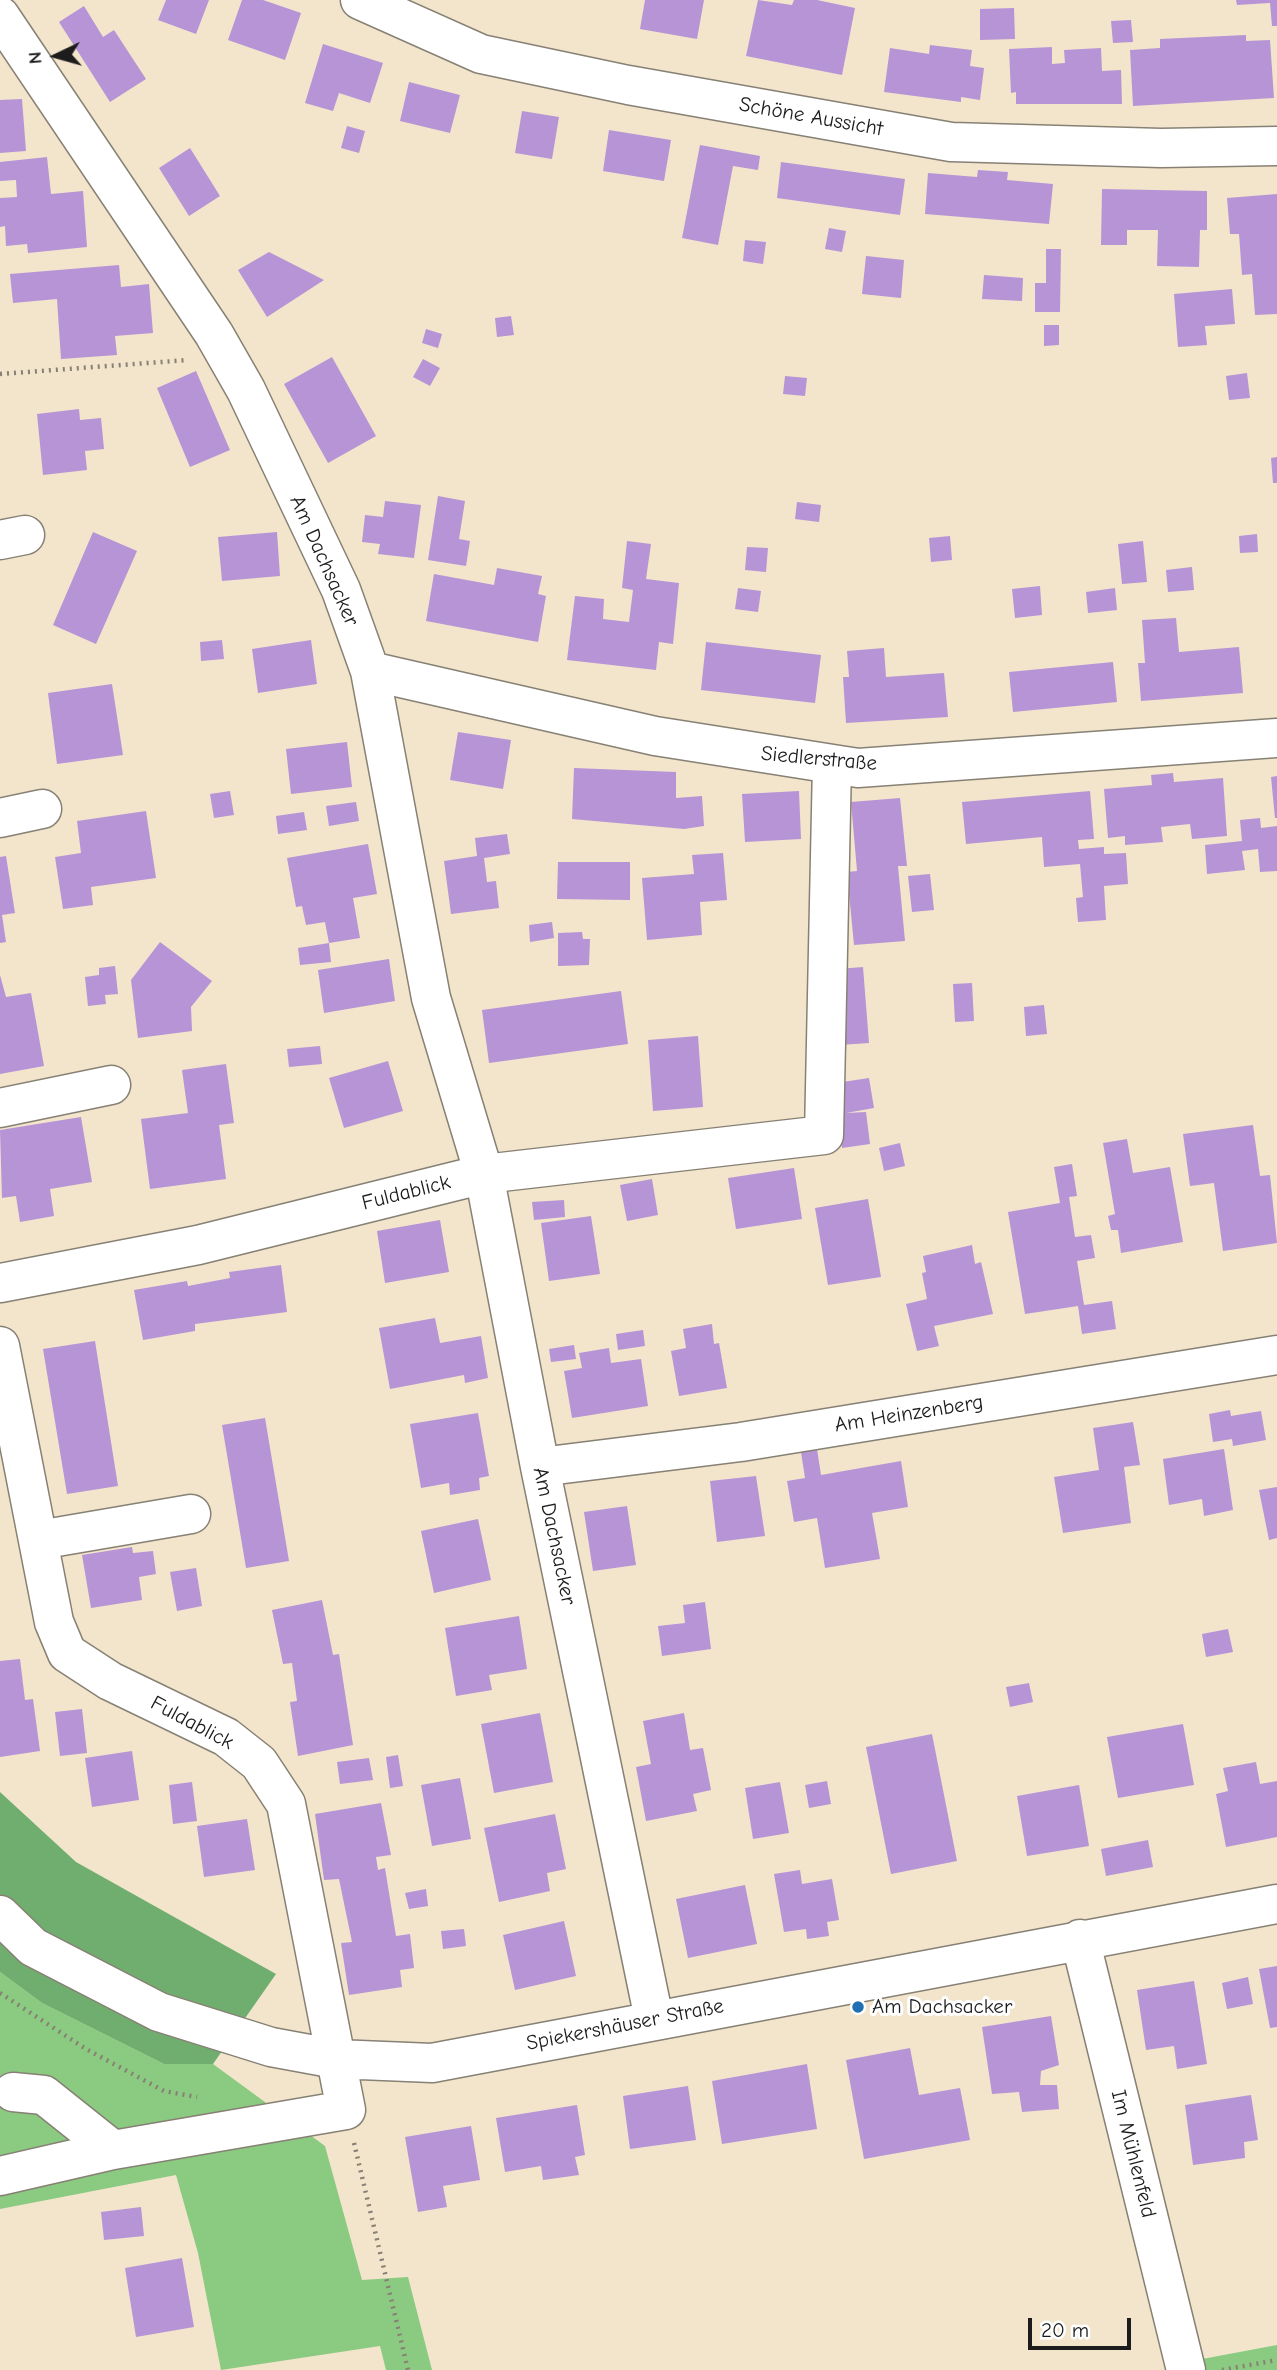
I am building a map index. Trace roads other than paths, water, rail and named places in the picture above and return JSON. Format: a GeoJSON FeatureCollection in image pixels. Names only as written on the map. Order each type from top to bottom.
{"type":"FeatureCollection","features":[{"type":"Feature","properties":{"kind":"street","name":"Schöne Aussicht"},"geometry":{"type":"LineString","coordinates":[[360,0],[481,54],[628,85],[951,142],[1161,148],[1277,146]]}},
{"type":"Feature","properties":{"kind":"street","name":"Am Dachsacker"},"geometry":{"type":"LineString","coordinates":[[0,16],[227,357],[341,590],[370,671],[431,998],[484,1174],[540,1467],[654,2019]]}},
{"type":"Feature","properties":{"kind":"street","name":"Siedlerstraße"},"geometry":{"type":"LineString","coordinates":[[370,671],[655,736],[832,764],[871,767],[1277,738]]}},
{"type":"Feature","properties":{"kind":"street"},"geometry":{"type":"LineString","coordinates":[[484,1174],[824,1135],[832,764]]}},
{"type":"Feature","properties":{"kind":"street"},"geometry":{"type":"LineString","coordinates":[[0,818],[43,809]]}},
{"type":"Feature","properties":{"kind":"street"},"geometry":{"type":"LineString","coordinates":[[0,1108],[111,1085]]}},
{"type":"Feature","properties":{"kind":"street","name":"Fuldablick"},"geometry":{"type":"LineString","coordinates":[[0,1283],[198,1245],[484,1174]]}},
{"type":"Feature","properties":{"kind":"street","name":"Fuldablick"},"geometry":{"type":"LineString","coordinates":[[0,1346],[54,1622],[67,1653],[110,1681],[226,1737],[259,1763],[286,1804],[346,2110],[113,2150]]}},
{"type":"Feature","properties":{"kind":"street","name":"Am Heinzenberg"},"geometry":{"type":"LineString","coordinates":[[540,1467],[741,1442],[1277,1354]]}},
{"type":"Feature","properties":{"kind":"street"},"geometry":{"type":"LineString","coordinates":[[39,1540],[191,1514]]}},
{"type":"Feature","properties":{"kind":"street","name":"Spiekershäuser Straße"},"geometry":{"type":"LineString","coordinates":[[0,1915],[33,1947],[159,2012],[271,2047],[336,2059],[432,2063],[654,2019],[1277,1904]]}},
{"type":"Feature","properties":{"kind":"street","name":"Im Mühlenfeld"},"geometry":{"type":"LineString","coordinates":[[1080,1939],[1186,2370]]}},
{"type":"Feature","properties":{"kind":"street"},"geometry":{"type":"LineString","coordinates":[[13,2092],[44,2095],[113,2150]]}},
{"type":"Feature","properties":{"kind":"street"},"geometry":{"type":"LineString","coordinates":[[0,2176],[113,2150]]}},
{"type":"Feature","properties":{"kind":"place","name":"Am Dachsacker"},"geometry":{"type":"Point","coordinates":[858,2007]}}]}
